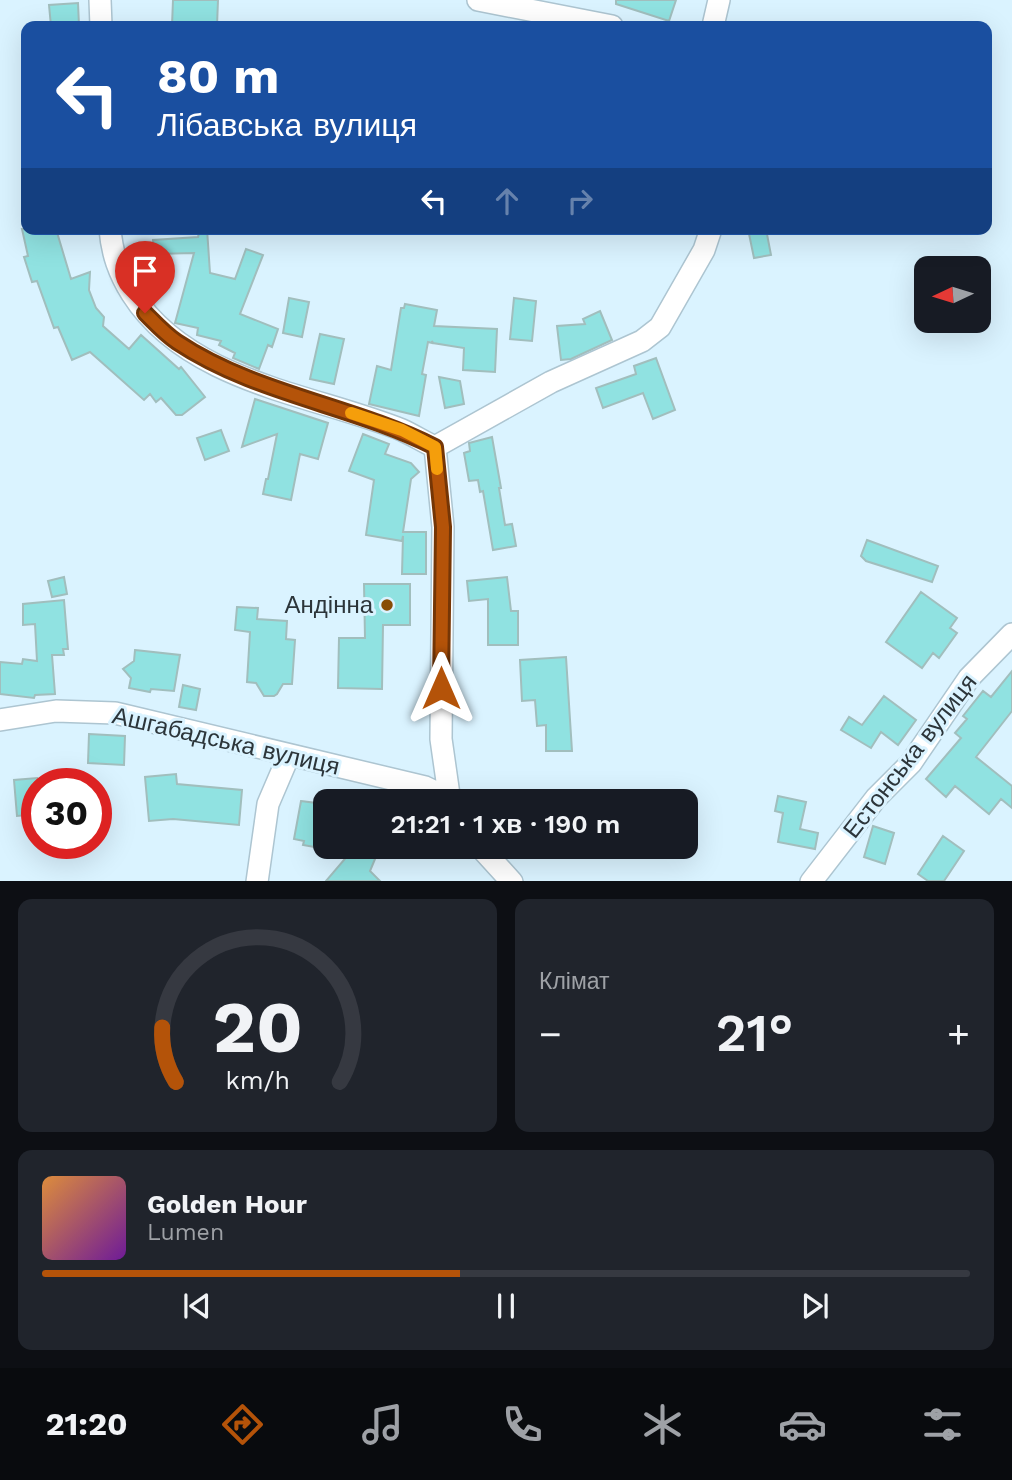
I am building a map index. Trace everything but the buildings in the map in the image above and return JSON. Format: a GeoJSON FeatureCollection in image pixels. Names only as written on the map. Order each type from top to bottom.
{"type":"FeatureCollection","features":[{"type":"Feature","properties":{"kind":"street"},"geometry":{"type":"LineString","coordinates":[[100,0],[101,21]]}},
{"type":"Feature","properties":{"kind":"street"},"geometry":{"type":"LineString","coordinates":[[478,0],[586,21]]}},
{"type":"Feature","properties":{"kind":"street"},"geometry":{"type":"LineString","coordinates":[[714,21],[719,0]]}},
{"type":"Feature","properties":{"kind":"street"},"geometry":{"type":"LineString","coordinates":[[110,235],[111,249],[120,274],[145,313],[175,341],[240,376],[402,430],[435,447]]}},
{"type":"Feature","properties":{"kind":"street"},"geometry":{"type":"LineString","coordinates":[[435,447],[551,382],[642,341],[660,327],[704,250],[709,235]]}},
{"type":"Feature","properties":{"kind":"street"},"geometry":{"type":"LineString","coordinates":[[435,447],[443,527],[441,738],[448,789]]}},
{"type":"Feature","properties":{"kind":"street","name":"Естонська вулиця"},"geometry":{"type":"LineString","coordinates":[[811,881],[876,798],[911,763],[969,678],[1012,634]]}},
{"type":"Feature","properties":{"kind":"street","name":"Ашгабадська вулиця"},"geometry":{"type":"LineString","coordinates":[[0,720],[55,711],[115,713],[429,789]]}},
{"type":"Feature","properties":{"kind":"street"},"geometry":{"type":"LineString","coordinates":[[257,881],[268,804],[289,755]]}},
{"type":"Feature","properties":{"kind":"street"},"geometry":{"type":"LineString","coordinates":[[491,859],[512,881]]}},
{"type":"Feature","properties":{"kind":"slow traffic"},"geometry":{"type":"LineString","coordinates":[[351,413],[402,430],[435,447],[437,469]]}},
{"type":"Feature","properties":{"kind":"place","name":"Андінна"},"geometry":{"type":"Point","coordinates":[387,605]}},
{"type":"Feature","properties":{"kind":"route"},"geometry":{"type":"LineString","coordinates":[[145,313],[175,341],[240,376],[402,430],[435,447],[443,527],[441,688]]}}]}
